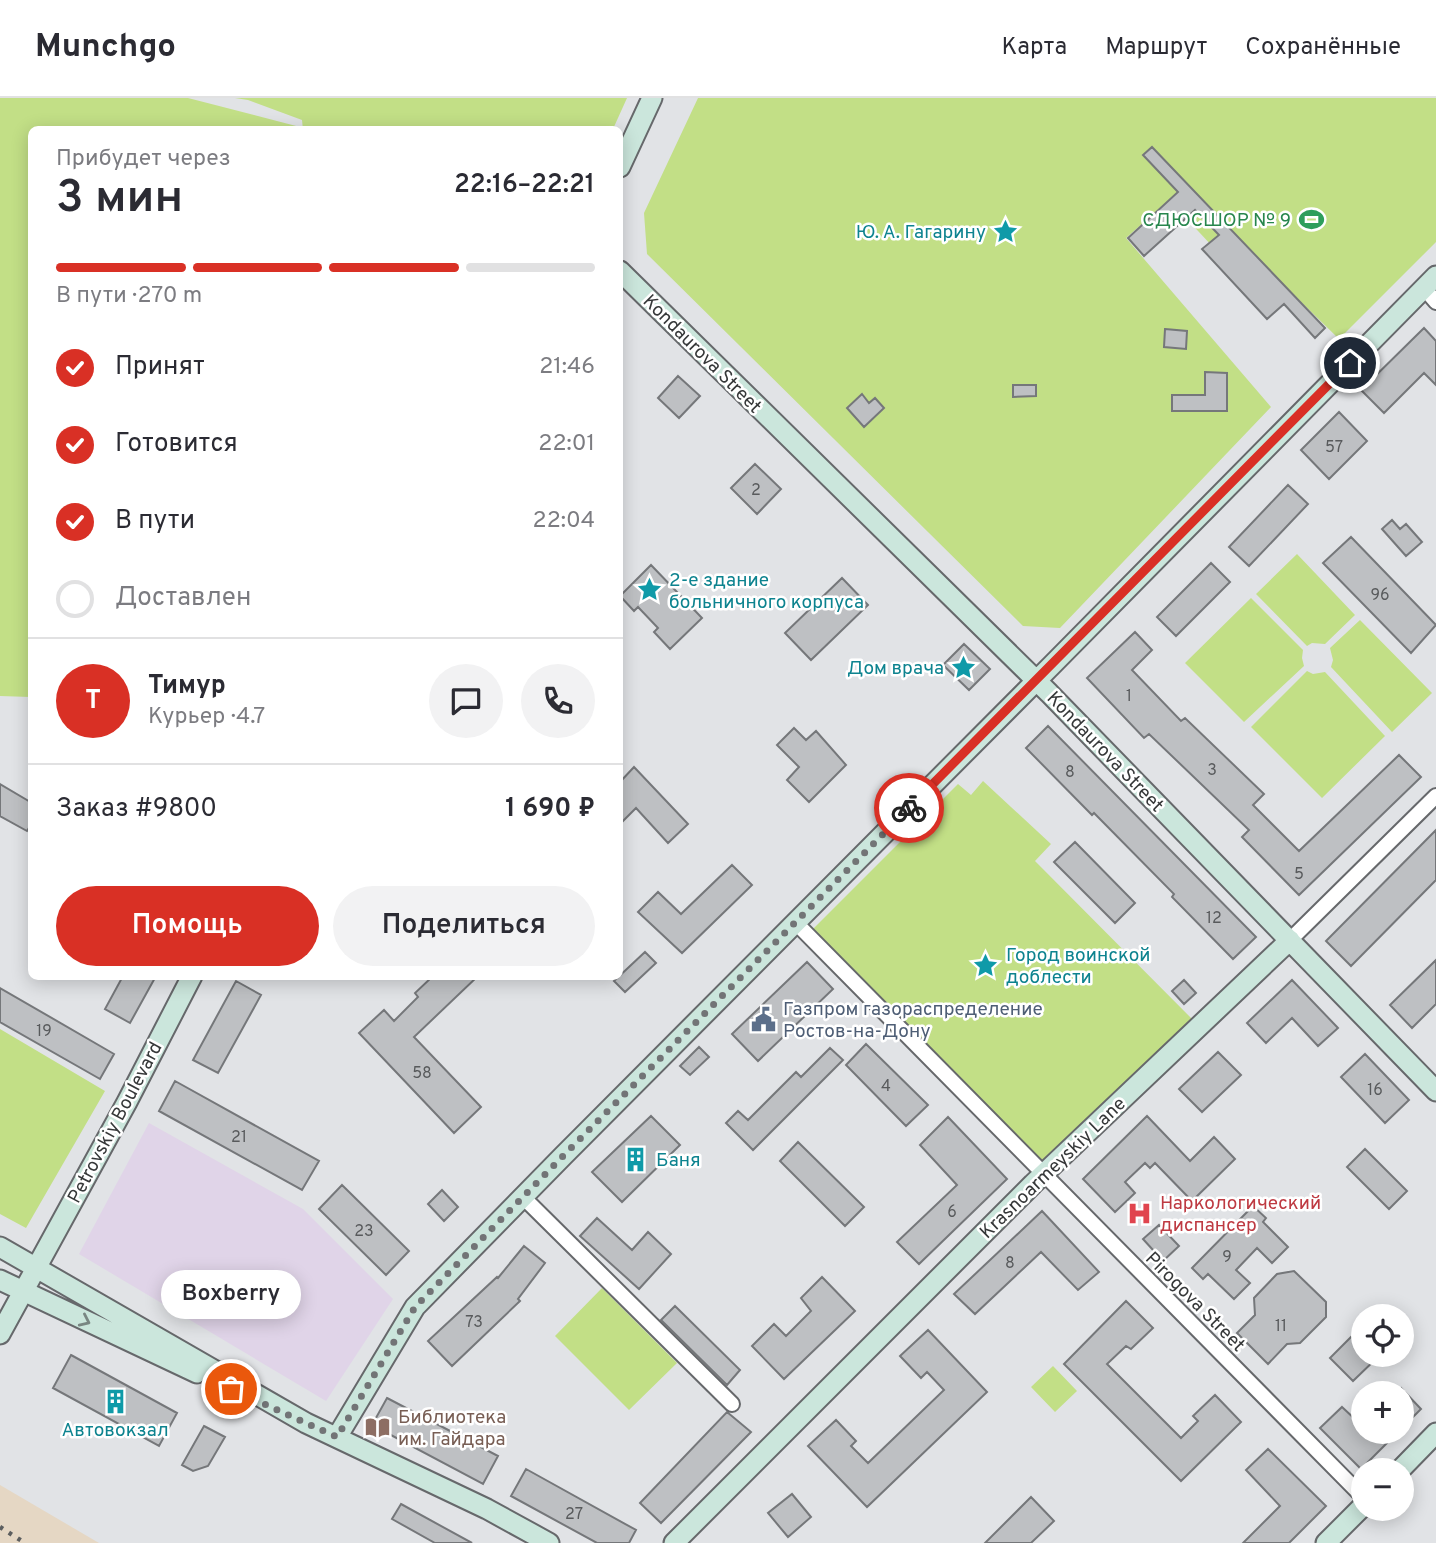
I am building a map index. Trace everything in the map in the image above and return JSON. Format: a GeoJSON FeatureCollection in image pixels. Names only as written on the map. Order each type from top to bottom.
{"type":"FeatureCollection","features":[{"type":"Feature","properties":{"kind":"street"},"geometry":{"type":"LineString","coordinates":[[623,161],[652,98]]}},
{"type":"Feature","properties":{"kind":"street","name":"Kondaurova Street"},"geometry":{"type":"LineString","coordinates":[[623,274],[1036,681],[1436,1091]]}},
{"type":"Feature","properties":{"kind":"street"},"geometry":{"type":"LineString","coordinates":[[337,1437],[415,1307],[795,922],[1432,288]]}},
{"type":"Feature","properties":{"kind":"street","name":"Krasnoarmeyskiy Lane"},"geometry":{"type":"LineString","coordinates":[[674,1543],[1043,1174],[1290,940],[1436,796]]}},
{"type":"Feature","properties":{"kind":"street","name":"Pirogova Street"},"geometry":{"type":"LineString","coordinates":[[795,922],[1351,1485]]}},
{"type":"Feature","properties":{"kind":"street","name":"Petrovskiy Boulevard"},"geometry":{"type":"LineString","coordinates":[[0,1334],[190,980]]}},
{"type":"Feature","properties":{"kind":"street"},"geometry":{"type":"LineString","coordinates":[[523,1197],[732,1404]]}},
{"type":"Feature","properties":{"kind":"street"},"geometry":{"type":"LineString","coordinates":[[0,1247],[306,1423]]}},
{"type":"Feature","properties":{"kind":"street"},"geometry":{"type":"LineString","coordinates":[[0,1280],[337,1437],[487,1509],[549,1543]]}},
{"type":"Feature","properties":{"kind":"street"},"geometry":{"type":"LineString","coordinates":[[1412,1458],[1436,1433]]}},
{"type":"Feature","properties":{"kind":"street"},"geometry":{"type":"LineString","coordinates":[[1326,1543],[1351,1518]]}},
{"type":"Feature","properties":{"kind":"shaded area"},"geometry":{"type":"Polygon","coordinates":[[[149,1123],[303,1209],[393,1299],[326,1401],[79,1254],[149,1123]]]}},
{"type":"Feature","properties":{"kind":"shaded area"},"geometry":{"type":"Polygon","coordinates":[[[0,1485],[99,1543],[0,1543],[0,1485]]]}},
{"type":"Feature","properties":{"kind":"green space"},"geometry":{"type":"Polygon","coordinates":[[[0,98],[188,98],[296,126],[28,126],[28,697],[0,696],[0,98]]]}},
{"type":"Feature","properties":{"kind":"green space"},"geometry":{"type":"Polygon","coordinates":[[[235,98],[627,98],[614,126],[303,126],[302,120],[248,100],[235,98]]]}},
{"type":"Feature","properties":{"kind":"green space"},"geometry":{"type":"Polygon","coordinates":[[[698,98],[1436,98],[1436,242],[1339,339],[1295,296],[1273,311],[1169,200],[1126,238],[1271,407],[1060,628],[1023,626],[647,254],[644,213],[698,98]]]}},
{"type":"Feature","properties":{"kind":"green space"},"geometry":{"type":"Polygon","coordinates":[[[1297,554],[1355,615],[1325,644],[1312,643],[1307,646],[1256,594],[1297,554]]]}},
{"type":"Feature","properties":{"kind":"green space"},"geometry":{"type":"Polygon","coordinates":[[[1251,598],[1303,650],[1304,666],[1244,722],[1185,663],[1251,598]]]}},
{"type":"Feature","properties":{"kind":"green space"},"geometry":{"type":"Polygon","coordinates":[[[1360,620],[1432,693],[1392,732],[1331,667],[1333,660],[1330,648],[1360,620]]]}},
{"type":"Feature","properties":{"kind":"green space"},"geometry":{"type":"Polygon","coordinates":[[[1307,671],[1313,674],[1325,672],[1385,736],[1322,798],[1251,727],[1307,671]]]}},
{"type":"Feature","properties":{"kind":"green space"},"geometry":{"type":"Polygon","coordinates":[[[983,781],[1051,844],[1035,861],[1197,1024],[1043,1172],[808,934],[958,784],[971,795],[983,781]]]}},
{"type":"Feature","properties":{"kind":"green space"},"geometry":{"type":"Polygon","coordinates":[[[0,1029],[105,1091],[26,1228],[0,1214],[0,1029]]]}},
{"type":"Feature","properties":{"kind":"green space"},"geometry":{"type":"Polygon","coordinates":[[[602,1288],[677,1363],[629,1410],[555,1336],[602,1288]]]}},
{"type":"Feature","properties":{"kind":"green space"},"geometry":{"type":"Polygon","coordinates":[[[1053,1366],[1077,1391],[1055,1412],[1031,1387],[1053,1366]]]}},
{"type":"Feature","properties":{"kind":"building"},"geometry":{"type":"Polygon","coordinates":[[[1152,147],[1325,328],[1315,338],[1284,304],[1267,319],[1202,249],[1219,235],[1195,210],[1144,256],[1128,238],[1178,192],[1143,155],[1152,147]]]}},
{"type":"Feature","properties":{"kind":"building"},"geometry":{"type":"Polygon","coordinates":[[[1424,328],[1436,341],[1436,385],[1424,373],[1384,413],[1361,390],[1424,328]]]}},
{"type":"Feature","properties":{"kind":"building"},"geometry":{"type":"Polygon","coordinates":[[[1165,329],[1187,331],[1186,349],[1164,347],[1165,329]]]}},
{"type":"Feature","properties":{"kind":"building"},"geometry":{"type":"Polygon","coordinates":[[[1205,372],[1227,373],[1227,411],[1172,411],[1172,395],[1205,395],[1205,372]]]}},
{"type":"Feature","properties":{"kind":"building"},"geometry":{"type":"Polygon","coordinates":[[[678,376],[700,396],[679,418],[658,398],[678,376]]]}},
{"type":"Feature","properties":{"kind":"building"},"geometry":{"type":"Polygon","coordinates":[[[1013,385],[1036,385],[1036,396],[1013,397],[1013,385]]]}},
{"type":"Feature","properties":{"kind":"building"},"geometry":{"type":"Polygon","coordinates":[[[862,394],[869,403],[875,398],[884,408],[864,427],[847,408],[862,394]]]}},
{"type":"Feature","properties":{"kind":"building"},"geometry":{"type":"Polygon","coordinates":[[[1339,412],[1367,441],[1329,479],[1301,450],[1339,412]]]}},
{"type":"Feature","properties":{"kind":"building"},"geometry":{"type":"Polygon","coordinates":[[[755,464],[781,489],[757,514],[731,488],[755,464]]]}},
{"type":"Feature","properties":{"kind":"building"},"geometry":{"type":"Polygon","coordinates":[[[1288,485],[1308,504],[1249,566],[1229,547],[1288,485]]]}},
{"type":"Feature","properties":{"kind":"building"},"geometry":{"type":"Polygon","coordinates":[[[1392,520],[1400,529],[1406,524],[1422,542],[1406,556],[1382,529],[1392,520]]]}},
{"type":"Feature","properties":{"kind":"building"},"geometry":{"type":"Polygon","coordinates":[[[1351,537],[1436,625],[1411,653],[1323,563],[1351,537]]]}},
{"type":"Feature","properties":{"kind":"building"},"geometry":{"type":"Polygon","coordinates":[[[1211,563],[1230,582],[1176,636],[1157,617],[1211,563]]]}},
{"type":"Feature","properties":{"kind":"building"},"geometry":{"type":"Polygon","coordinates":[[[651,565],[702,618],[670,649],[654,632],[658,628],[638,607],[634,611],[623,599],[623,593],[651,565]]]}},
{"type":"Feature","properties":{"kind":"building"},"geometry":{"type":"Polygon","coordinates":[[[842,578],[868,605],[811,660],[785,633],[842,578]]]}},
{"type":"Feature","properties":{"kind":"building"},"geometry":{"type":"Polygon","coordinates":[[[1135,632],[1152,650],[1132,670],[1181,721],[1185,718],[1264,794],[1253,805],[1299,851],[1399,755],[1421,777],[1299,895],[1242,837],[1249,830],[1149,734],[1144,738],[1087,678],[1135,632]]]}},
{"type":"Feature","properties":{"kind":"building"},"geometry":{"type":"Polygon","coordinates":[[[964,644],[990,669],[969,690],[943,665],[964,644]]]}},
{"type":"Feature","properties":{"kind":"building"},"geometry":{"type":"Polygon","coordinates":[[[1048,726],[1256,937],[1233,959],[1172,897],[1174,894],[1026,748],[1048,726]]]}},
{"type":"Feature","properties":{"kind":"building"},"geometry":{"type":"Polygon","coordinates":[[[794,728],[806,740],[816,731],[846,765],[809,802],[787,780],[799,767],[777,745],[794,728]]]}},
{"type":"Feature","properties":{"kind":"building"},"geometry":{"type":"Polygon","coordinates":[[[634,767],[688,824],[668,843],[636,808],[623,821],[623,779],[634,767]]]}},
{"type":"Feature","properties":{"kind":"building"},"geometry":{"type":"Polygon","coordinates":[[[0,784],[28,801],[28,829],[0,816],[0,784]]]}},
{"type":"Feature","properties":{"kind":"building"},"geometry":{"type":"Polygon","coordinates":[[[1436,830],[1436,880],[1351,966],[1326,941],[1436,830]]]}},
{"type":"Feature","properties":{"kind":"building"},"geometry":{"type":"Polygon","coordinates":[[[1075,842],[1135,903],[1115,923],[1054,862],[1075,842]]]}},
{"type":"Feature","properties":{"kind":"building"},"geometry":{"type":"Polygon","coordinates":[[[732,865],[752,885],[682,953],[638,912],[658,892],[681,914],[732,865]]]}},
{"type":"Feature","properties":{"kind":"building"},"geometry":{"type":"Polygon","coordinates":[[[645,952],[656,963],[625,992],[614,981],[623,980],[623,973],[645,952]]]}},
{"type":"Feature","properties":{"kind":"building"},"geometry":{"type":"Polygon","coordinates":[[[1436,960],[1436,1004],[1412,1028],[1390,1005],[1436,960]]]}},
{"type":"Feature","properties":{"kind":"building"},"geometry":{"type":"Polygon","coordinates":[[[807,962],[833,989],[758,1061],[732,1034],[807,962]]]}},
{"type":"Feature","properties":{"kind":"building"},"geometry":{"type":"Polygon","coordinates":[[[121,980],[154,980],[130,1023],[105,1009],[121,980]]]}},
{"type":"Feature","properties":{"kind":"building"},"geometry":{"type":"Polygon","coordinates":[[[429,980],[474,980],[414,1037],[481,1107],[454,1133],[359,1033],[384,1010],[394,1021],[418,997],[415,993],[429,980]]]}},
{"type":"Feature","properties":{"kind":"building"},"geometry":{"type":"Polygon","coordinates":[[[1184,980],[1196,993],[1184,1004],[1172,991],[1184,980]]]}},
{"type":"Feature","properties":{"kind":"building"},"geometry":{"type":"Polygon","coordinates":[[[1292,980],[1338,1028],[1318,1046],[1292,1018],[1266,1043],[1247,1023],[1292,980]]]}},
{"type":"Feature","properties":{"kind":"building"},"geometry":{"type":"Polygon","coordinates":[[[236,981],[261,995],[218,1073],[193,1060],[236,981]]]}},
{"type":"Feature","properties":{"kind":"building"},"geometry":{"type":"Polygon","coordinates":[[[0,988],[114,1054],[100,1079],[0,1022],[0,988]]]}},
{"type":"Feature","properties":{"kind":"building"},"geometry":{"type":"Polygon","coordinates":[[[866,1044],[928,1105],[906,1126],[846,1065],[866,1044]]]}},
{"type":"Feature","properties":{"kind":"building"},"geometry":{"type":"Polygon","coordinates":[[[699,1047],[709,1057],[690,1075],[680,1066],[699,1047]]]}},
{"type":"Feature","properties":{"kind":"building"},"geometry":{"type":"Polygon","coordinates":[[[830,1048],[843,1060],[753,1150],[726,1123],[738,1111],[748,1120],[796,1072],[801,1077],[830,1048]]]}},
{"type":"Feature","properties":{"kind":"building"},"geometry":{"type":"Polygon","coordinates":[[[1218,1052],[1241,1075],[1202,1112],[1179,1089],[1218,1052]]]}},
{"type":"Feature","properties":{"kind":"building"},"geometry":{"type":"Polygon","coordinates":[[[1365,1054],[1409,1100],[1385,1123],[1341,1077],[1365,1054]]]}},
{"type":"Feature","properties":{"kind":"building"},"geometry":{"type":"Polygon","coordinates":[[[175,1081],[319,1161],[302,1190],[159,1111],[175,1081]]]}},
{"type":"Feature","properties":{"kind":"building","name":"Баня"},"geometry":{"type":"Polygon","coordinates":[[[651,1116],[680,1145],[622,1202],[592,1172],[651,1116]]]}},
{"type":"Feature","properties":{"kind":"building"},"geometry":{"type":"Polygon","coordinates":[[[1147,1116],[1190,1161],[1214,1137],[1235,1159],[1192,1201],[1155,1163],[1150,1168],[1145,1163],[1125,1182],[1135,1193],[1115,1212],[1083,1179],[1147,1116]]]}},
{"type":"Feature","properties":{"kind":"building"},"geometry":{"type":"Polygon","coordinates":[[[948,1117],[1007,1179],[919,1264],[897,1242],[957,1185],[920,1145],[948,1117]]]}},
{"type":"Feature","properties":{"kind":"building"},"geometry":{"type":"Polygon","coordinates":[[[798,1142],[864,1207],[845,1226],[780,1161],[798,1142]]]}},
{"type":"Feature","properties":{"kind":"building"},"geometry":{"type":"Polygon","coordinates":[[[1365,1149],[1407,1191],[1389,1209],[1347,1167],[1365,1149]]]}},
{"type":"Feature","properties":{"kind":"building"},"geometry":{"type":"Polygon","coordinates":[[[342,1185],[409,1251],[386,1275],[319,1209],[342,1185]]]}},
{"type":"Feature","properties":{"kind":"building"},"geometry":{"type":"Polygon","coordinates":[[[442,1190],[458,1207],[444,1221],[428,1204],[442,1190]]]}},
{"type":"Feature","properties":{"kind":"building"},"geometry":{"type":"Polygon","coordinates":[[[1253,1206],[1266,1218],[1263,1222],[1288,1247],[1272,1263],[1257,1248],[1236,1270],[1250,1283],[1234,1299],[1208,1274],[1203,1279],[1192,1268],[1253,1206]]]}},
{"type":"Feature","properties":{"kind":"building"},"geometry":{"type":"Polygon","coordinates":[[[1042,1211],[1099,1272],[1078,1290],[1041,1252],[975,1314],[954,1294],[1042,1211]]]}},
{"type":"Feature","properties":{"kind":"building"},"geometry":{"type":"Polygon","coordinates":[[[597,1218],[632,1250],[648,1232],[671,1254],[639,1289],[580,1236],[597,1218]]]}},
{"type":"Feature","properties":{"kind":"building"},"geometry":{"type":"Polygon","coordinates":[[[1159,1225],[1179,1246],[1163,1261],[1143,1239],[1159,1225]]]}},
{"type":"Feature","properties":{"kind":"building"},"geometry":{"type":"Polygon","coordinates":[[[524,1246],[545,1263],[518,1299],[520,1301],[452,1366],[428,1341],[498,1278],[524,1246]]]}},
{"type":"Feature","properties":{"kind":"building"},"geometry":{"type":"Polygon","coordinates":[[[1294,1271],[1326,1302],[1326,1317],[1300,1343],[1287,1344],[1268,1364],[1237,1333],[1255,1315],[1254,1298],[1277,1274],[1294,1271]]]}},
{"type":"Feature","properties":{"kind":"building"},"geometry":{"type":"Polygon","coordinates":[[[822,1277],[855,1311],[784,1379],[752,1346],[774,1324],[786,1336],[811,1311],[801,1298],[822,1277]]]}},
{"type":"Feature","properties":{"kind":"building"},"geometry":{"type":"Polygon","coordinates":[[[1126,1301],[1153,1328],[1131,1349],[1126,1346],[1107,1364],[1181,1438],[1198,1421],[1193,1416],[1215,1395],[1241,1422],[1181,1481],[1064,1364],[1126,1301]]]}},
{"type":"Feature","properties":{"kind":"building"},"geometry":{"type":"Polygon","coordinates":[[[675,1306],[740,1370],[727,1385],[661,1320],[675,1306]]]}},
{"type":"Feature","properties":{"kind":"building"},"geometry":{"type":"Polygon","coordinates":[[[928,1330],[987,1392],[867,1507],[808,1446],[836,1420],[856,1441],[851,1446],[868,1463],[944,1390],[927,1372],[921,1378],[900,1356],[928,1330]]]}},
{"type":"Feature","properties":{"kind":"building"},"geometry":{"type":"Polygon","coordinates":[[[1351,1337],[1351,1367],[1368,1367],[1353,1381],[1330,1358],[1351,1337]]]}},
{"type":"Feature","properties":{"kind":"building","name":"Автовокзал"},"geometry":{"type":"Polygon","coordinates":[[[71,1355],[177,1413],[159,1446],[53,1388],[71,1355]]]}},
{"type":"Feature","properties":{"kind":"building"},"geometry":{"type":"Polygon","coordinates":[[[387,1398],[498,1456],[483,1484],[372,1425],[387,1398]]]}},
{"type":"Feature","properties":{"kind":"building"},"geometry":{"type":"Polygon","coordinates":[[[1414,1402],[1421,1409],[1414,1416],[1414,1402]]]}},
{"type":"Feature","properties":{"kind":"building"},"geometry":{"type":"Polygon","coordinates":[[[1342,1407],[1351,1415],[1351,1444],[1386,1444],[1372,1458],[1351,1459],[1320,1428],[1342,1407]]]}},
{"type":"Feature","properties":{"kind":"building"},"geometry":{"type":"Polygon","coordinates":[[[727,1412],[751,1432],[661,1523],[640,1503],[727,1412]]]}},
{"type":"Feature","properties":{"kind":"building"},"geometry":{"type":"Polygon","coordinates":[[[204,1426],[225,1437],[208,1466],[193,1471],[182,1465],[204,1426]]]}},
{"type":"Feature","properties":{"kind":"building"},"geometry":{"type":"Polygon","coordinates":[[[1268,1449],[1326,1506],[1289,1543],[1243,1543],[1280,1506],[1246,1470],[1268,1449]]]}},
{"type":"Feature","properties":{"kind":"building"},"geometry":{"type":"Polygon","coordinates":[[[526,1469],[636,1530],[629,1543],[597,1543],[511,1496],[526,1469]]]}},
{"type":"Feature","properties":{"kind":"building"},"geometry":{"type":"Polygon","coordinates":[[[792,1494],[811,1517],[788,1537],[768,1513],[792,1494]]]}},
{"type":"Feature","properties":{"kind":"building"},"geometry":{"type":"Polygon","coordinates":[[[1031,1497],[1054,1521],[1031,1543],[985,1543],[1031,1497]]]}},
{"type":"Feature","properties":{"kind":"building"},"geometry":{"type":"Polygon","coordinates":[[[401,1504],[472,1543],[435,1543],[392,1519],[401,1504]]]}},
{"type":"Feature","properties":{"kind":"railway"},"geometry":{"type":"LineString","coordinates":[[0,1527],[25,1543]]}},
{"type":"Feature","properties":{"kind":"way so far"},"geometry":{"type":"LineString","coordinates":[[231,1389],[337,1437],[415,1307],[909,808]]}},
{"type":"Feature","properties":{"kind":"place","name":"СДЮСШОР № 9"},"geometry":{"type":"Point","coordinates":[1311,219]}},
{"type":"Feature","properties":{"kind":"place","name":"Ю. А. Гагарину"},"geometry":{"type":"Point","coordinates":[1006,231]}},
{"type":"Feature","properties":{"kind":"place","name":"2-е здание больничного корпуса"},"geometry":{"type":"Point","coordinates":[649,590]}},
{"type":"Feature","properties":{"kind":"place","name":"Дом врача"},"geometry":{"type":"Point","coordinates":[964,667]}},
{"type":"Feature","properties":{"kind":"place","name":"Город воинской доблести"},"geometry":{"type":"Point","coordinates":[986,965]}},
{"type":"Feature","properties":{"kind":"place","name":"Газпром газораспределение Ростов-на-Дону"},"geometry":{"type":"Point","coordinates":[763,1019]}},
{"type":"Feature","properties":{"kind":"place","name":"Баня"},"geometry":{"type":"Point","coordinates":[636,1159]}},
{"type":"Feature","properties":{"kind":"place","name":"Наркологический диспансер"},"geometry":{"type":"Point","coordinates":[1140,1213]}},
{"type":"Feature","properties":{"kind":"place","name":"Boxberry"},"geometry":{"type":"Point","coordinates":[231,1389]}},
{"type":"Feature","properties":{"kind":"place","name":"Автовокзал"},"geometry":{"type":"Point","coordinates":[115,1401]}},
{"type":"Feature","properties":{"kind":"place","name":"Библиотека им. Гайдара"},"geometry":{"type":"Point","coordinates":[378,1427]}},
{"type":"Feature","properties":{"kind":"route"},"geometry":{"type":"LineString","coordinates":[[909,808],[1350,363]]}}]}
